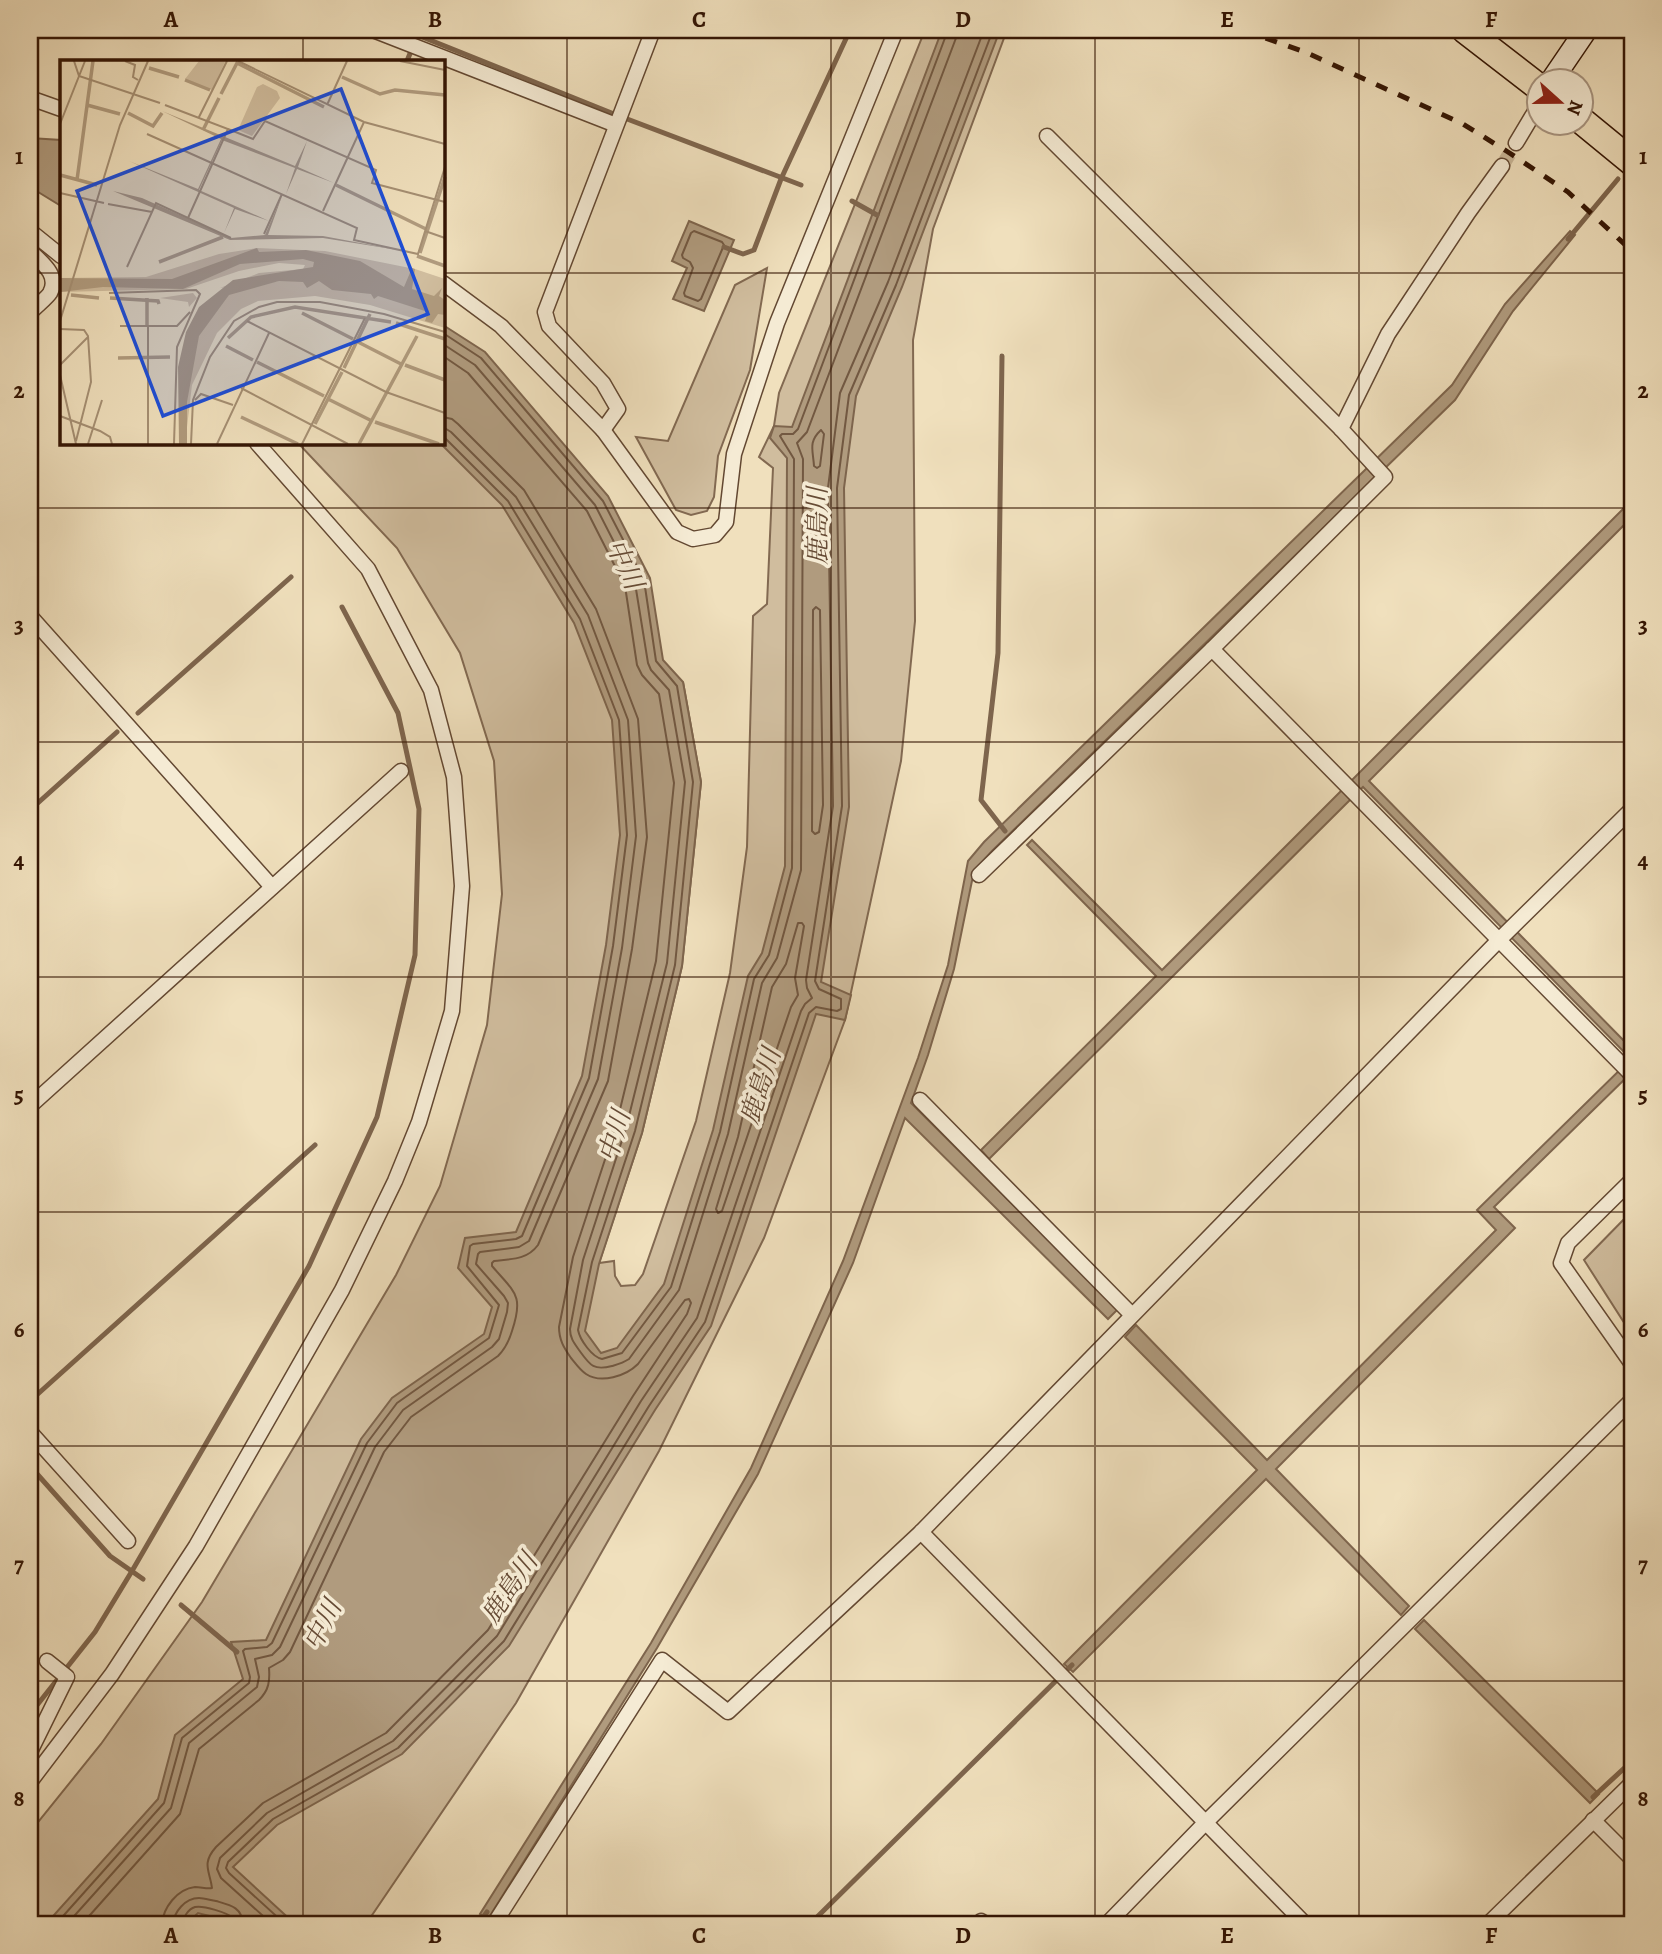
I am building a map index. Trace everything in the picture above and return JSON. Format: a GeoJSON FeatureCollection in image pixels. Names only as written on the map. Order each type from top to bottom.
{"type":"FeatureCollection","features":[{"type":"Feature","properties":{"kind":"highway"},"geometry":{"type":"LineString","coordinates":[[1465,30],[1526,78]]}},
{"type":"Feature","properties":{"kind":"highway"},"geometry":{"type":"LineString","coordinates":[[1596,133],[1632,162]]}},
{"type":"Feature","properties":{"kind":"street"},"geometry":{"type":"LineString","coordinates":[[373,30],[616,125]]}},
{"type":"Feature","properties":{"kind":"street"},"geometry":{"type":"LineString","coordinates":[[603,430],[618,409],[603,383],[549,326],[545,312],[653,30]]}},
{"type":"Feature","properties":{"kind":"street"},"geometry":{"type":"LineString","coordinates":[[444,284],[501,326],[603,430],[677,532],[693,539],[715,535],[726,523],[734,454],[777,323],[896,30]]}},
{"type":"Feature","properties":{"kind":"street"},"geometry":{"type":"LineString","coordinates":[[1562,66],[1586,30]]}},
{"type":"Feature","properties":{"kind":"street"},"geometry":{"type":"LineString","coordinates":[[30,98],[60,109]]}},
{"type":"Feature","properties":{"kind":"street"},"geometry":{"type":"LineString","coordinates":[[1516,142],[1526,125]]}},
{"type":"Feature","properties":{"kind":"street"},"geometry":{"type":"LineString","coordinates":[[979,875],[1385,477],[1341,429],[1047,136]]}},
{"type":"Feature","properties":{"kind":"street"},"geometry":{"type":"LineString","coordinates":[[1341,429],[1388,334],[1502,166]]}},
{"type":"Feature","properties":{"kind":"street"},"geometry":{"type":"LineString","coordinates":[[30,231],[60,255]]}},
{"type":"Feature","properties":{"kind":"street"},"geometry":{"type":"LineString","coordinates":[[30,251],[51,271],[53,284],[49,296],[30,313]]}},
{"type":"Feature","properties":{"kind":"street"},"geometry":{"type":"LineString","coordinates":[[30,1782],[112,1674],[196,1546],[342,1290],[395,1181],[419,1122],[452,1011],[462,886],[454,777],[431,690],[368,569],[258,444]]}},
{"type":"Feature","properties":{"kind":"street"},"geometry":{"type":"LineString","coordinates":[[30,616],[272,887]]}},
{"type":"Feature","properties":{"kind":"street"},"geometry":{"type":"LineString","coordinates":[[1212,649],[1632,1074]]}},
{"type":"Feature","properties":{"kind":"street"},"geometry":{"type":"LineString","coordinates":[[30,1106],[401,771]]}},
{"type":"Feature","properties":{"kind":"street"},"geometry":{"type":"LineString","coordinates":[[495,1924],[662,1660],[728,1712],[921,1532],[1499,940],[1632,809]]}},
{"type":"Feature","properties":{"kind":"street"},"geometry":{"type":"LineString","coordinates":[[920,1100],[1132,1315]]}},
{"type":"Feature","properties":{"kind":"street"},"geometry":{"type":"LineString","coordinates":[[1632,1180],[1568,1243],[1561,1263],[1632,1364]]}},
{"type":"Feature","properties":{"kind":"street"},"geometry":{"type":"LineString","coordinates":[[1107,1924],[1206,1822],[1632,1400]]}},
{"type":"Feature","properties":{"kind":"street"},"geometry":{"type":"LineString","coordinates":[[30,1432],[128,1541]]}},
{"type":"Feature","properties":{"kind":"street"},"geometry":{"type":"LineString","coordinates":[[921,1532],[1305,1924]]}},
{"type":"Feature","properties":{"kind":"street"},"geometry":{"type":"LineString","coordinates":[[30,1752],[67,1677],[47,1661]]}},
{"type":"Feature","properties":{"kind":"street"},"geometry":{"type":"LineString","coordinates":[[1489,1924],[1632,1783]]}},
{"type":"Feature","properties":{"kind":"street"},"geometry":{"type":"LineString","coordinates":[[1593,1820],[1632,1859]]}},
{"type":"Feature","properties":{"kind":"street"},"geometry":{"type":"LineString","coordinates":[[979,1924],[981,1921],[986,1924]]}},
{"type":"Feature","properties":{"kind":"shaded area"},"geometry":{"type":"Polygon","coordinates":[[[925,30],[958,30],[808,429],[804,856],[672,1315],[522,1416],[683,682],[701,782],[682,966],[642,1133],[599,1263],[614,1261],[615,1276],[621,1286],[635,1285],[643,1274],[696,1121],[730,973],[747,847],[753,616],[767,604],[773,468],[759,457],[774,426],[779,393],[925,30]]]}},
{"type":"Feature","properties":{"kind":"shaded area"},"geometry":{"type":"Polygon","coordinates":[[[985,30],[1007,30],[933,229],[913,340],[915,621],[901,761],[845,1020],[764,1238],[659,1451],[516,1703],[366,1924],[154,1924],[701,1328],[791,1020],[844,387],[985,30]]]}},
{"type":"Feature","properties":{"kind":"shaded area"},"geometry":{"type":"Polygon","coordinates":[[[767,268],[750,370],[718,456],[714,497],[707,511],[691,515],[676,510],[636,437],[668,441],[735,285],[767,268]]]}},
{"type":"Feature","properties":{"kind":"shaded area"},"geometry":{"type":"Polygon","coordinates":[[[444,401],[647,701],[552,1276],[338,1547],[82,1924],[30,1924],[30,1832],[101,1744],[202,1602],[396,1275],[440,1186],[487,1025],[502,894],[494,761],[460,653],[397,548],[299,444],[444,444],[444,401]]]}},
{"type":"Feature","properties":{"kind":"shaded area"},"geometry":{"type":"Polygon","coordinates":[[[1632,1211],[1632,1335],[1584,1260],[1632,1211]]]}},
{"type":"Feature","properties":{"kind":"water"},"geometry":{"type":"Polygon","coordinates":[[[942,30],[1000,30],[902,287],[856,396],[844,488],[849,807],[821,982],[851,995],[845,1020],[816,1014],[711,1326],[655,1410],[509,1646],[402,1754],[277,1825],[233,1867],[295,1924],[232,1924],[198,1913],[186,1924],[46,1924],[158,1799],[175,1735],[243,1679],[231,1642],[266,1640],[361,1439],[392,1398],[484,1334],[492,1307],[458,1268],[465,1238],[516,1232],[582,1076],[606,945],[620,835],[612,720],[574,623],[502,505],[441,444],[444,444],[444,326],[485,352],[608,496],[650,578],[663,660],[683,682],[701,782],[682,966],[642,1133],[599,1264],[585,1331],[601,1353],[617,1348],[664,1284],[713,1130],[748,976],[762,953],[785,866],[787,458],[770,438],[774,426],[792,427],[942,30]]]}},
{"type":"Feature","properties":{"kind":"water"},"geometry":{"type":"Polygon","coordinates":[[[30,138],[60,140],[60,205],[30,187],[30,138]]]}},
{"type":"Feature","properties":{"kind":"water"},"geometry":{"type":"Polygon","coordinates":[[[689,221],[734,240],[704,311],[673,299],[687,268],[672,261],[689,221]]]}},
{"type":"Feature","properties":{"kind":"water"},"geometry":{"type":"Polygon","coordinates":[[[1570,231],[1575,235],[1513,311],[1455,400],[974,871],[954,969],[911,1103],[1118,1309],[1108,1319],[905,1118],[853,1263],[758,1474],[657,1648],[488,1919],[480,1914],[651,1643],[751,1468],[843,1261],[918,1058],[948,965],[968,861],[984,842],[1452,385],[1505,304],[1570,231]]]}},
{"type":"Feature","properties":{"kind":"water"},"geometry":{"type":"Polygon","coordinates":[[[1632,500],[1632,517],[1369,781],[1632,1049],[1632,1072],[1494,1207],[1515,1228],[1276,1469],[1409,1606],[1401,1615],[1266,1479],[1073,1672],[1064,1664],[1257,1470],[1125,1337],[1136,1325],[1267,1460],[1496,1230],[1477,1210],[1631,1059],[1363,787],[989,1159],[981,1150],[1156,976],[1027,845],[1032,840],[1162,970],[1632,500]]]}},
{"type":"Feature","properties":{"kind":"water"},"geometry":{"type":"Polygon","coordinates":[[[1424,1620],[1599,1794],[1590,1803],[1415,1629],[1424,1620]]]}},
{"type":"Feature","properties":{"kind":"waterway"},"geometry":{"type":"LineString","coordinates":[[405,30],[801,185]]}},
{"type":"Feature","properties":{"kind":"waterway"},"geometry":{"type":"LineString","coordinates":[[724,247],[743,254],[754,250],[781,179],[850,30]]}},
{"type":"Feature","properties":{"kind":"waterway"},"geometry":{"type":"LineString","coordinates":[[407,60],[413,46]]}},
{"type":"Feature","properties":{"kind":"waterway"},"geometry":{"type":"LineString","coordinates":[[1568,239],[1618,179]]}},
{"type":"Feature","properties":{"kind":"waterway"},"geometry":{"type":"LineString","coordinates":[[852,201],[877,215]]}},
{"type":"Feature","properties":{"kind":"waterway"},"geometry":{"type":"LineString","coordinates":[[1002,356],[998,653],[981,800],[1005,831]]}},
{"type":"Feature","properties":{"kind":"waterway"},"geometry":{"type":"LineString","coordinates":[[138,713],[291,577]]}},
{"type":"Feature","properties":{"kind":"waterway"},"geometry":{"type":"LineString","coordinates":[[30,1714],[95,1632],[132,1571],[309,1266],[377,1117],[415,955],[419,809],[398,713],[342,607]]}},
{"type":"Feature","properties":{"kind":"waterway"},"geometry":{"type":"LineString","coordinates":[[30,810],[117,732]]}},
{"type":"Feature","properties":{"kind":"waterway"},"geometry":{"type":"LineString","coordinates":[[30,1401],[315,1145]]}},
{"type":"Feature","properties":{"kind":"waterway"},"geometry":{"type":"LineString","coordinates":[[30,1466],[110,1556],[143,1579]]}},
{"type":"Feature","properties":{"kind":"waterway"},"geometry":{"type":"LineString","coordinates":[[181,1605],[237,1652]]}},
{"type":"Feature","properties":{"kind":"waterway"},"geometry":{"type":"LineString","coordinates":[[810,1924],[1072,1665]]}},
{"type":"Feature","properties":{"kind":"waterway"},"geometry":{"type":"LineString","coordinates":[[1593,1797],[1632,1761]]}},
{"type":"Feature","properties":{"kind":"waterway"},"geometry":{"type":"LineString","coordinates":[[478,1924],[487,1912]]}},
{"type":"Feature","properties":{"kind":"tunnel"},"geometry":{"type":"LineString","coordinates":[[1502,166],[1516,143]]}},
{"type":"Feature","properties":{"kind":"railway"},"geometry":{"type":"LineString","coordinates":[[1243,30],[1305,52],[1463,124],[1568,192],[1632,251]]}},
{"type":"Feature","properties":{"kind":"water label","name":"鹿島川"},"geometry":{"type":"Point","coordinates":[817,526]}},
{"type":"Feature","properties":{"kind":"water label","name":"中川"},"geometry":{"type":"Point","coordinates":[625,564]}},
{"type":"Feature","properties":{"kind":"water label","name":"鹿島川"},"geometry":{"type":"Point","coordinates":[760,1086]}},
{"type":"Feature","properties":{"kind":"water label","name":"中川"},"geometry":{"type":"Point","coordinates":[614,1136]}},
{"type":"Feature","properties":{"kind":"water label","name":"鹿島川"},"geometry":{"type":"Point","coordinates":[509,1588]}},
{"type":"Feature","properties":{"kind":"water label","name":"中川"},"geometry":{"type":"Point","coordinates":[322,1625]}}]}
